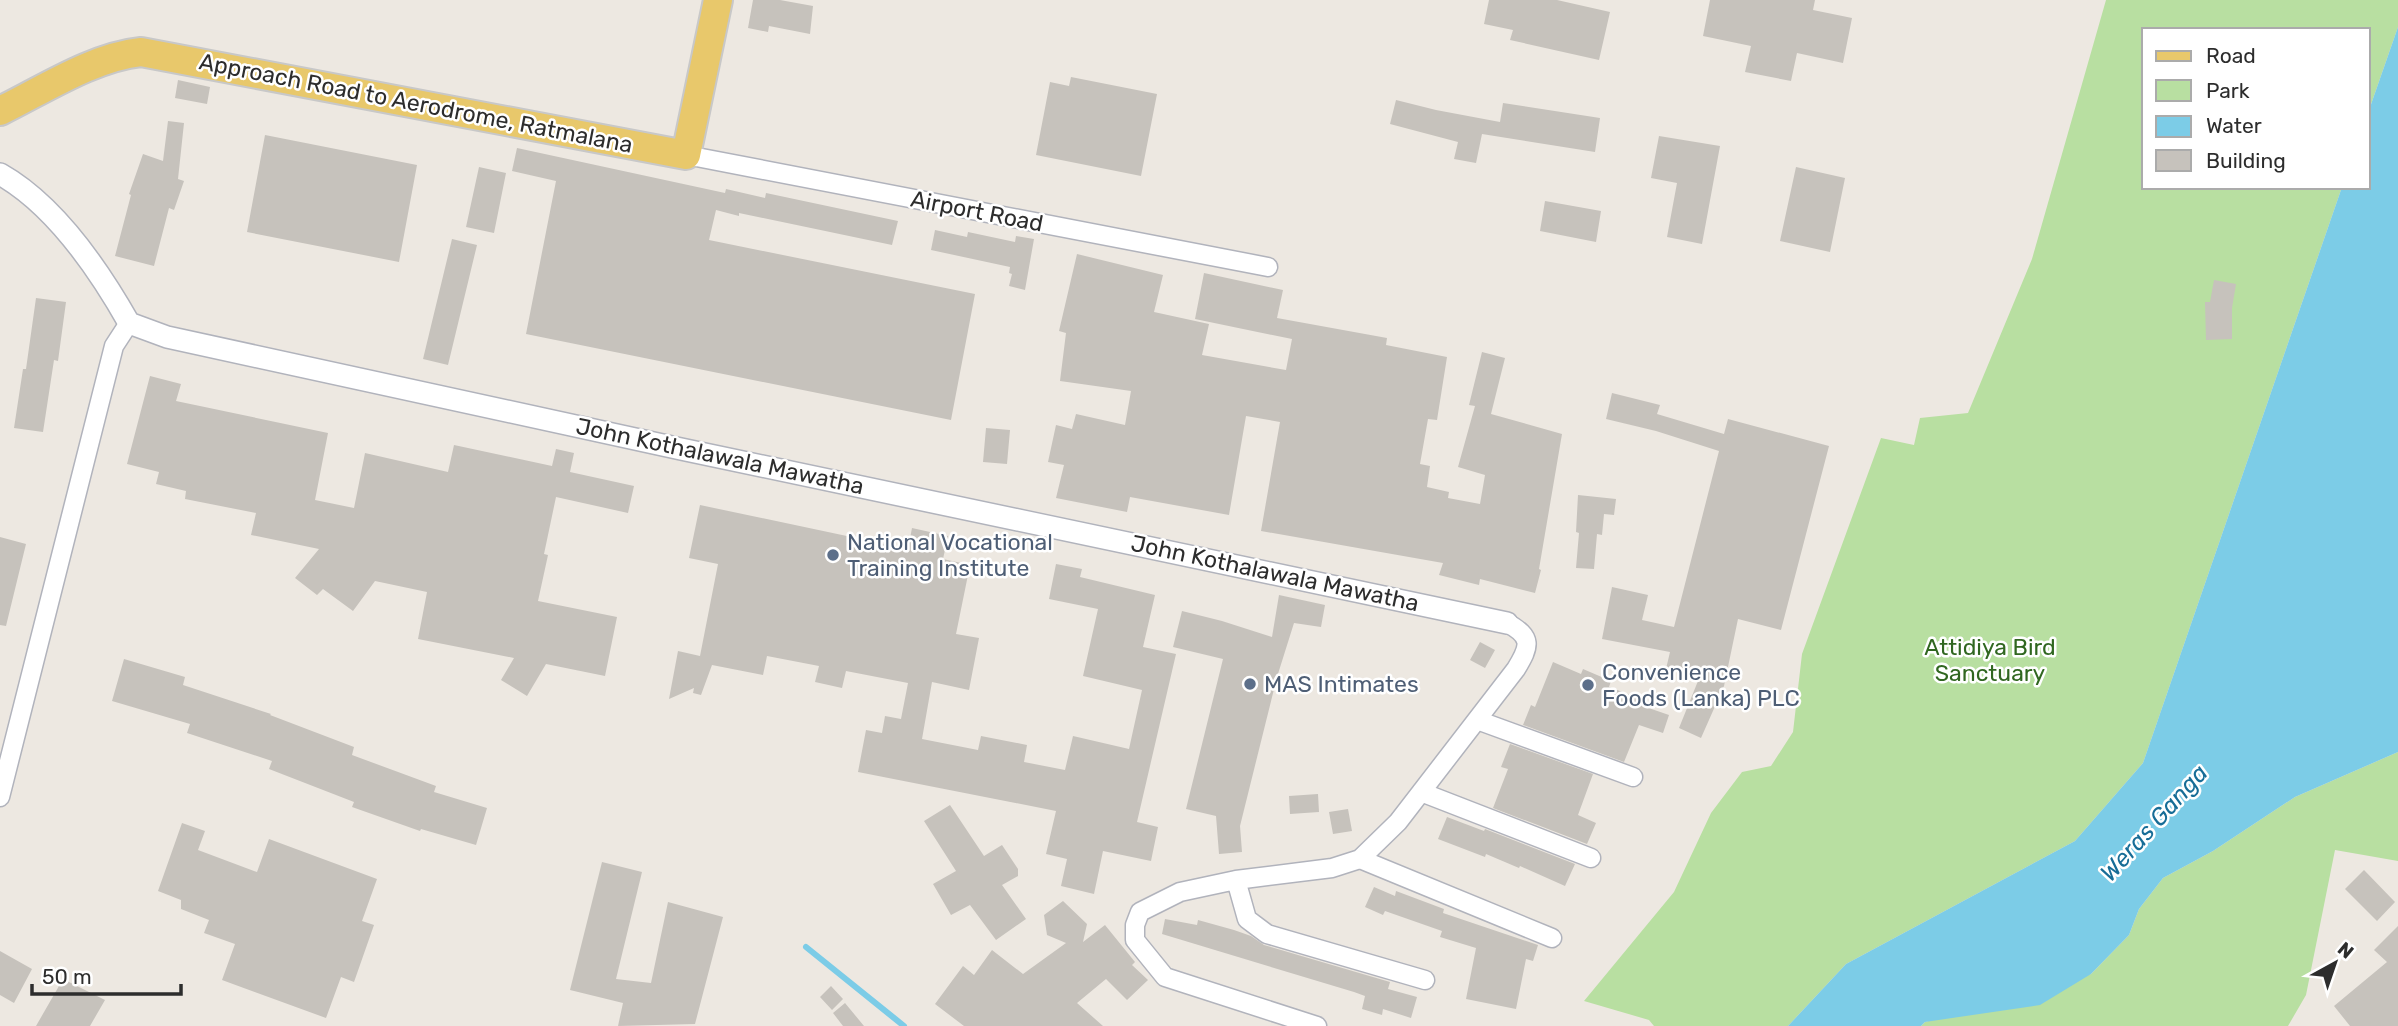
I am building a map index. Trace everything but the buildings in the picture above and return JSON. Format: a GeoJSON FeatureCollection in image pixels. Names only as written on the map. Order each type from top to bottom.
{"type":"FeatureCollection","features":[{"type":"Feature","properties":{"kind":"main road"},"geometry":{"type":"LineString","coordinates":[[686,155],[718,0]]}},
{"type":"Feature","properties":{"kind":"main road","name":"Approach Road to Aerodrome, Ratmalana"},"geometry":{"type":"LineString","coordinates":[[0,111],[100,62],[120,54],[141,52],[686,155]]}},
{"type":"Feature","properties":{"kind":"street","name":"Airport Road"},"geometry":{"type":"LineString","coordinates":[[686,155],[1268,267]]}},
{"type":"Feature","properties":{"kind":"street"},"geometry":{"type":"LineString","coordinates":[[0,174],[30,195],[54,219],[107,285],[129,323],[114,346],[0,797]]}},
{"type":"Feature","properties":{"kind":"street","name":"John Kothalawala Mawatha"},"geometry":{"type":"LineString","coordinates":[[129,323],[167,337],[1507,623]]}},
{"type":"Feature","properties":{"kind":"street"},"geometry":{"type":"LineString","coordinates":[[1317,1026],[1166,978],[1135,940],[1135,925],[1140,912],[1180,892],[1236,880],[1332,869],[1360,859],[1398,822],[1516,669],[1526,652],[1527,642],[1524,634],[1507,623]]}},
{"type":"Feature","properties":{"kind":"street"},"geometry":{"type":"LineString","coordinates":[[1476,720],[1633,777]]}},
{"type":"Feature","properties":{"kind":"street"},"geometry":{"type":"LineString","coordinates":[[1421,792],[1591,859]]}},
{"type":"Feature","properties":{"kind":"street"},"geometry":{"type":"LineString","coordinates":[[1360,859],[1552,937]]}},
{"type":"Feature","properties":{"kind":"street"},"geometry":{"type":"LineString","coordinates":[[1236,880],[1247,919],[1267,934],[1425,980]]}},
{"type":"Feature","properties":{"kind":"green space","name":"Attidiya Bird Sanctuary"},"geometry":{"type":"Polygon","coordinates":[[[2106,0],[2398,0],[2398,27],[2370,107],[2370,28],[2142,28],[2142,189],[2341,189],[2143,763],[2075,841],[1846,964],[1788,1026],[1654,1026],[1649,1020],[1584,1001],[1674,892],[1711,813],[1742,772],[1771,766],[1793,732],[1802,654],[1881,438],[1914,445],[1920,418],[1968,413],[2032,259],[2106,0]]]}},
{"type":"Feature","properties":{"kind":"green space"},"geometry":{"type":"Polygon","coordinates":[[[2398,752],[2398,861],[2335,850],[2306,995],[2288,1026],[1921,1026],[1925,1022],[2091,974],[2129,935],[2139,909],[2163,878],[2213,851],[2295,797],[2398,752]]]}},
{"type":"Feature","properties":{"kind":"water","name":"Weras Ganga"},"geometry":{"type":"Polygon","coordinates":[[[2398,27],[2398,752],[2295,797],[2213,851],[2163,878],[2139,909],[2129,935],[2091,974],[2040,1005],[1925,1022],[1921,1026],[1788,1026],[1846,964],[2075,841],[2143,763],[2341,189],[2370,189],[2370,107],[2398,27]]]}},
{"type":"Feature","properties":{"kind":"waterway"},"geometry":{"type":"LineString","coordinates":[[806,947],[904,1026]]}},
{"type":"Feature","properties":{"kind":"place","name":"National Vocational Training Institute"},"geometry":{"type":"Point","coordinates":[833,555]}},
{"type":"Feature","properties":{"kind":"place","name":"MAS Intimates"},"geometry":{"type":"Point","coordinates":[1250,684]}},
{"type":"Feature","properties":{"kind":"place","name":"Convenience Foods (Lanka) PLC"},"geometry":{"type":"Point","coordinates":[1588,685]}}]}
